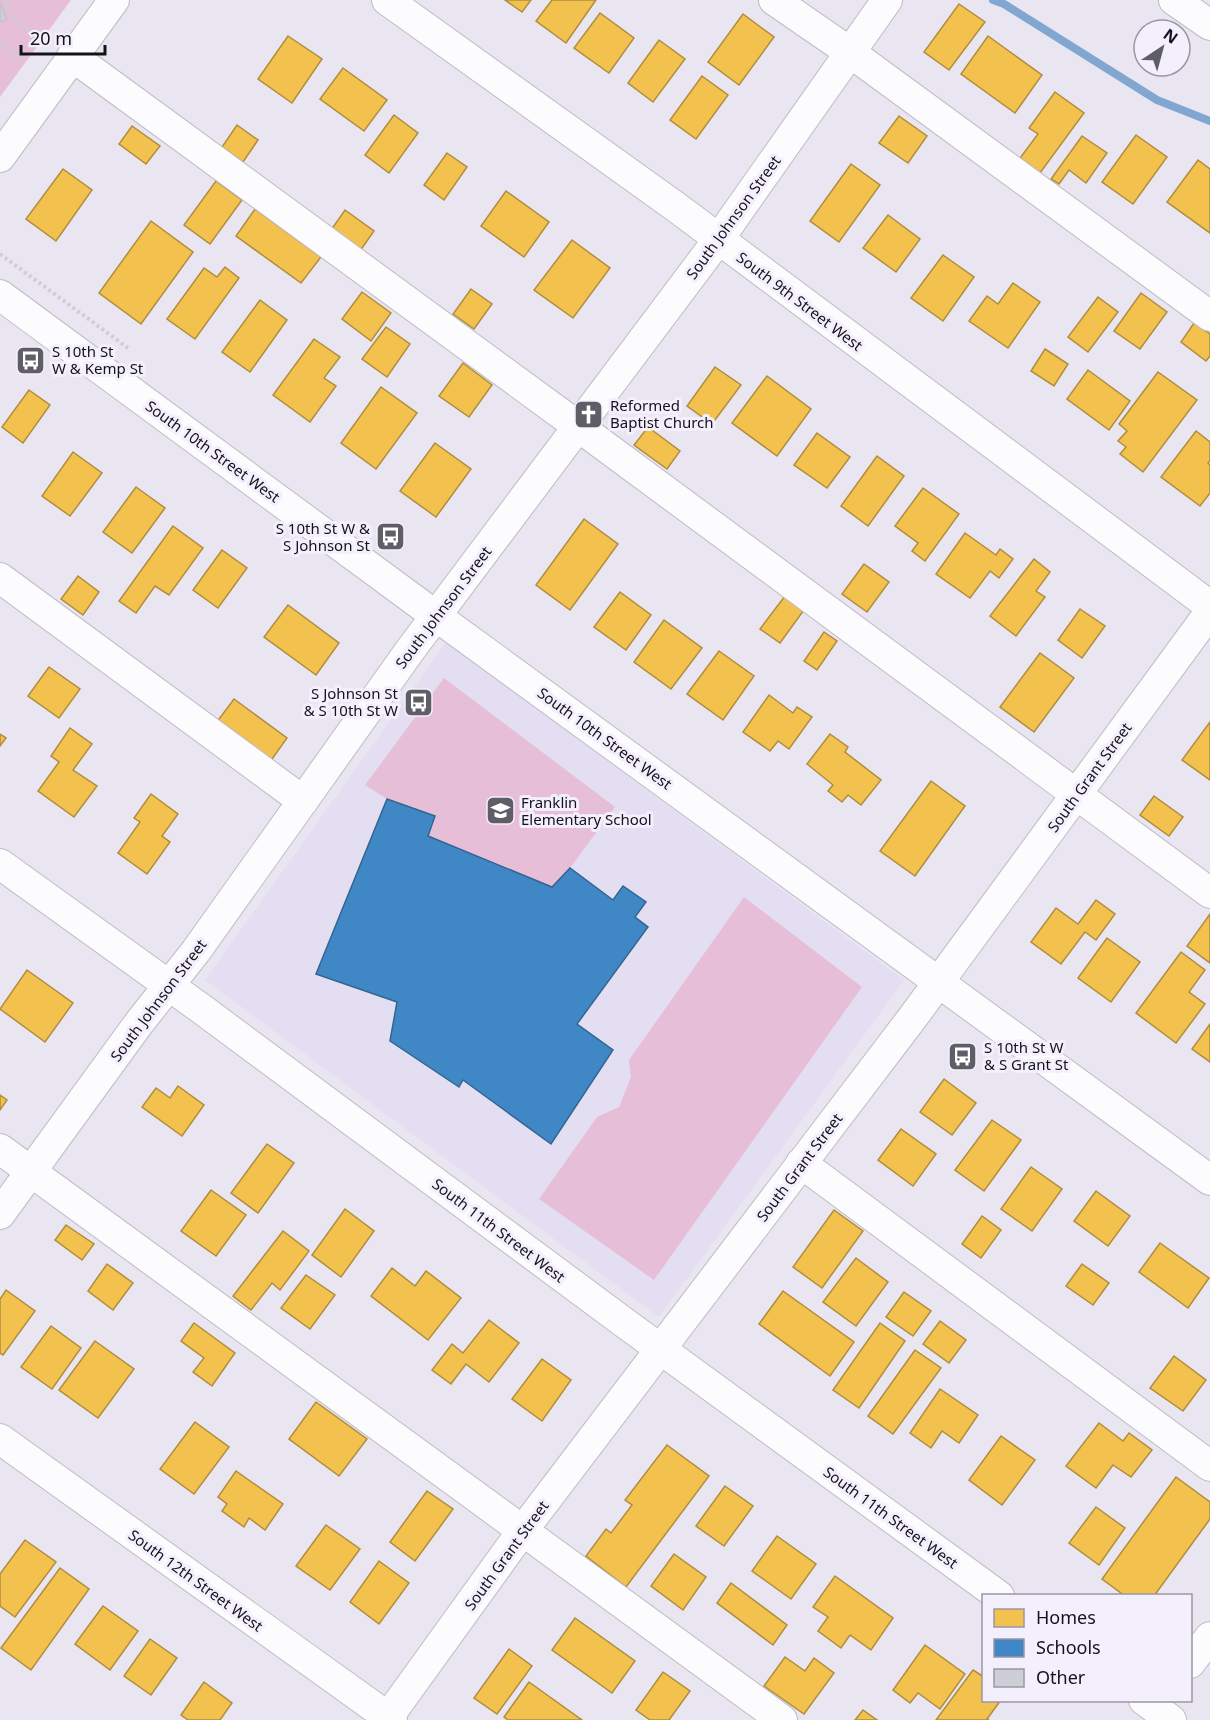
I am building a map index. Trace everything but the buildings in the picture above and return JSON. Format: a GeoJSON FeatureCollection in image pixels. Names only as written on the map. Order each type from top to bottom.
{"type":"FeatureCollection","features":[{"type":"Feature","properties":{"kind":"street"},"geometry":{"type":"LineString","coordinates":[[0,157],[114,0]]}},
{"type":"Feature","properties":{"kind":"street","name":"South 9th Street West"},"geometry":{"type":"LineString","coordinates":[[387,0],[718,240],[1210,606]]}},
{"type":"Feature","properties":{"kind":"street"},"geometry":{"type":"LineString","coordinates":[[774,0],[1210,316]]}},
{"type":"Feature","properties":{"kind":"street","name":"South Johnson Street"},"geometry":{"type":"LineString","coordinates":[[0,1214],[139,1023],[169,987],[436,616],[718,240],[887,0]]}},
{"type":"Feature","properties":{"kind":"street"},"geometry":{"type":"LineString","coordinates":[[1174,0],[1210,25]]}},
{"type":"Feature","properties":{"kind":"street"},"geometry":{"type":"LineString","coordinates":[[72,56],[1210,893]]}},
{"type":"Feature","properties":{"kind":"street","name":"South 10th Street West"},"geometry":{"type":"LineString","coordinates":[[0,295],[1210,1180]]}},
{"type":"Feature","properties":{"kind":"street"},"geometry":{"type":"LineString","coordinates":[[0,578],[303,801]]}},
{"type":"Feature","properties":{"kind":"street","name":"South Grant Street"},"geometry":{"type":"LineString","coordinates":[[389,1719],[523,1530],[938,983],[1210,612]]}},
{"type":"Feature","properties":{"kind":"street","name":"South 11th Street West"},"geometry":{"type":"LineString","coordinates":[[0,864],[996,1594]]}},
{"type":"Feature","properties":{"kind":"street"},"geometry":{"type":"LineString","coordinates":[[0,1149],[782,1720]]}},
{"type":"Feature","properties":{"kind":"street"},"geometry":{"type":"LineString","coordinates":[[801,1163],[1210,1466]]}},
{"type":"Feature","properties":{"kind":"street","name":"South 12th Street West"},"geometry":{"type":"LineString","coordinates":[[0,1439],[389,1719]]}},
{"type":"Feature","properties":{"kind":"street"},"geometry":{"type":"LineString","coordinates":[[1192,1663],[1210,1637]]}},
{"type":"Feature","properties":{"kind":"path"},"geometry":{"type":"LineString","coordinates":[[5,0],[14,17],[39,39]]}},
{"type":"Feature","properties":{"kind":"path"},"geometry":{"type":"LineString","coordinates":[[0,45],[24,60]]}},
{"type":"Feature","properties":{"kind":"path"},"geometry":{"type":"LineString","coordinates":[[0,254],[128,348]]}},
{"type":"Feature","properties":{"kind":"shaded area"},"geometry":{"type":"Polygon","coordinates":[[[0,0],[71,0],[0,97],[0,0]]]}},
{"type":"Feature","properties":{"kind":"shaded area","name":"Franklin Elementary School"},"geometry":{"type":"Polygon","coordinates":[[[446,642],[904,980],[659,1317],[205,980],[446,642]]]}},
{"type":"Feature","properties":{"kind":"shaded area"},"geometry":{"type":"Polygon","coordinates":[[[444,678],[615,807],[570,868],[552,887],[428,836],[435,816],[387,799],[365,785],[444,678]]]}},
{"type":"Feature","properties":{"kind":"shaded area"},"geometry":{"type":"Polygon","coordinates":[[[744,897],[862,987],[654,1280],[539,1199],[597,1117],[619,1107],[631,1077],[629,1060],[744,897]]]}},
{"type":"Feature","properties":{"kind":"waterway"},"geometry":{"type":"LineString","coordinates":[[993,0],[1004,4],[1157,100],[1210,121]]}},
{"type":"Feature","properties":{"kind":"place","name":"S 10th St W & Kemp St"},"geometry":{"type":"Point","coordinates":[31,360]}},
{"type":"Feature","properties":{"kind":"place","name":"Reformed Baptist Church"},"geometry":{"type":"Point","coordinates":[589,414]}},
{"type":"Feature","properties":{"kind":"place","name":"S 10th St W & S Johnson St"},"geometry":{"type":"Point","coordinates":[391,537]}},
{"type":"Feature","properties":{"kind":"place","name":"S Johnson St & S 10th St W"},"geometry":{"type":"Point","coordinates":[419,702]}},
{"type":"Feature","properties":{"kind":"place","name":"Franklin Elementary School"},"geometry":{"type":"Point","coordinates":[500,811]}},
{"type":"Feature","properties":{"kind":"place","name":"S 10th St W & S Grant St"},"geometry":{"type":"Point","coordinates":[963,1056]}}]}
